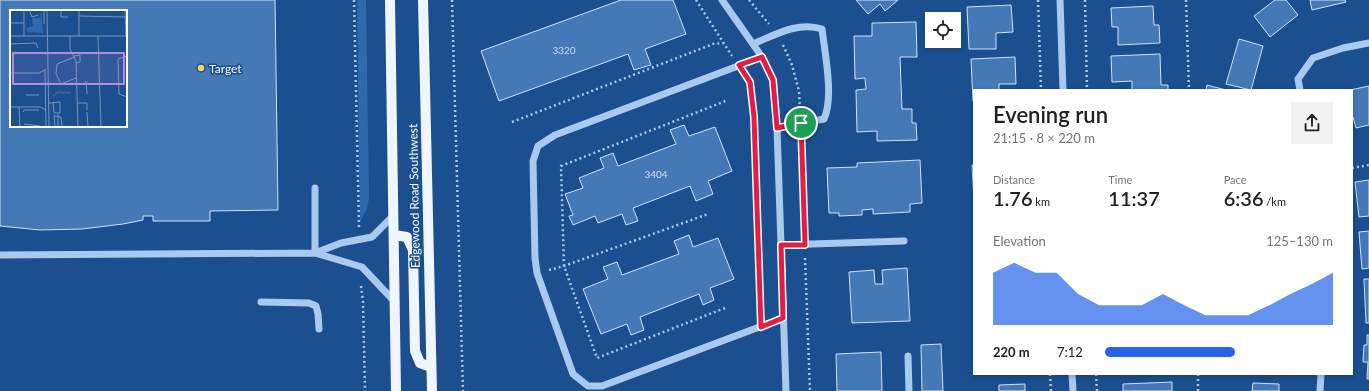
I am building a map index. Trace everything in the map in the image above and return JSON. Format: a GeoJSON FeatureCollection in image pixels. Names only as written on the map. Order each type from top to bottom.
{"type":"FeatureCollection","features":[{"type":"Feature","properties":{"kind":"main road","name":"Edgewood Road Southwest"},"geometry":{"type":"LineString","coordinates":[[390,0],[396,391]]}},
{"type":"Feature","properties":{"kind":"main road","name":"Edgewood Road Southwest"},"geometry":{"type":"LineString","coordinates":[[424,0],[432,391]]}},
{"type":"Feature","properties":{"kind":"main road"},"geometry":{"type":"LineString","coordinates":[[394,235],[407,237],[413,250],[415,351],[420,363],[431,367]]}},
{"type":"Feature","properties":{"kind":"street"},"geometry":{"type":"LineString","coordinates":[[722,0],[762,57],[773,80],[777,128],[786,391]]}},
{"type":"Feature","properties":{"kind":"street"},"geometry":{"type":"LineString","coordinates":[[1060,0],[1063,89]]}},
{"type":"Feature","properties":{"kind":"street"},"geometry":{"type":"LineString","coordinates":[[753,44],[794,28],[812,26],[822,30],[828,89],[827,111],[824,118],[777,128]]}},
{"type":"Feature","properties":{"kind":"street"},"geometry":{"type":"LineString","coordinates":[[1300,89],[1298,79],[1313,58],[1343,48],[1369,43]]}},
{"type":"Feature","properties":{"kind":"street"},"geometry":{"type":"LineString","coordinates":[[762,57],[555,135],[538,146],[533,162],[535,258],[537,274],[573,374],[588,386],[602,386],[783,318]]}},
{"type":"Feature","properties":{"kind":"street"},"geometry":{"type":"LineString","coordinates":[[315,188],[315,253]]}},
{"type":"Feature","properties":{"kind":"street"},"geometry":{"type":"LineString","coordinates":[[315,253],[341,243],[372,237],[393,216]]}},
{"type":"Feature","properties":{"kind":"street"},"geometry":{"type":"LineString","coordinates":[[781,245],[904,241]]}},
{"type":"Feature","properties":{"kind":"street"},"geometry":{"type":"LineString","coordinates":[[0,255],[315,253],[362,267],[395,302]]}},
{"type":"Feature","properties":{"kind":"street"},"geometry":{"type":"LineString","coordinates":[[261,302],[309,303],[316,306],[318,314],[318,329]]}},
{"type":"Feature","properties":{"kind":"street"},"geometry":{"type":"LineString","coordinates":[[908,356],[909,391]]}},
{"type":"Feature","properties":{"kind":"street"},"geometry":{"type":"LineString","coordinates":[[1072,375],[1073,391]]}},
{"type":"Feature","properties":{"kind":"street"},"geometry":{"type":"LineString","coordinates":[[1320,391],[1321,375]]}},
{"type":"Feature","properties":{"kind":"path"},"geometry":{"type":"LineString","coordinates":[[354,0],[359,240]]}},
{"type":"Feature","properties":{"kind":"path"},"geometry":{"type":"LineString","coordinates":[[452,0],[463,391]]}},
{"type":"Feature","properties":{"kind":"path"},"geometry":{"type":"LineString","coordinates":[[696,0],[750,82],[754,117],[761,327]]}},
{"type":"Feature","properties":{"kind":"path"},"geometry":{"type":"LineString","coordinates":[[749,0],[782,43],[792,65],[799,91],[810,391]]}},
{"type":"Feature","properties":{"kind":"path"},"geometry":{"type":"LineString","coordinates":[[1038,0],[1041,89]]}},
{"type":"Feature","properties":{"kind":"path"},"geometry":{"type":"LineString","coordinates":[[1085,0],[1087,89]]}},
{"type":"Feature","properties":{"kind":"path"},"geometry":{"type":"LineString","coordinates":[[1186,0],[1189,89]]}},
{"type":"Feature","properties":{"kind":"path"},"geometry":{"type":"LineString","coordinates":[[512,122],[713,44],[724,43]]}},
{"type":"Feature","properties":{"kind":"path"},"geometry":{"type":"LineString","coordinates":[[725,308],[597,358],[564,266],[561,166],[728,100]]}},
{"type":"Feature","properties":{"kind":"path"},"geometry":{"type":"LineString","coordinates":[[1353,168],[1369,165]]}},
{"type":"Feature","properties":{"kind":"path"},"geometry":{"type":"LineString","coordinates":[[537,274],[564,266],[708,214]]}},
{"type":"Feature","properties":{"kind":"path"},"geometry":{"type":"LineString","coordinates":[[359,266],[363,301],[365,391]]}},
{"type":"Feature","properties":{"kind":"path"},"geometry":{"type":"LineString","coordinates":[[1050,375],[1051,391]]}},
{"type":"Feature","properties":{"kind":"path"},"geometry":{"type":"LineString","coordinates":[[1096,375],[1097,391]]}},
{"type":"Feature","properties":{"kind":"path"},"geometry":{"type":"LineString","coordinates":[[1198,375],[1198,391]]}},
{"type":"Feature","properties":{"kind":"shaded area"},"geometry":{"type":"Polygon","coordinates":[[[357,0],[366,0],[369,198],[367,209],[360,222],[357,0]]]}},
{"type":"Feature","properties":{"kind":"building","name":"Target"},"geometry":{"type":"Polygon","coordinates":[[[0,0],[275,0],[278,210],[210,211],[210,221],[153,221],[153,216],[143,216],[143,220],[123,224],[82,229],[40,230],[0,226],[0,0]]]}},
{"type":"Feature","properties":{"kind":"building"},"geometry":{"type":"Polygon","coordinates":[[[621,0],[673,0],[686,34],[645,49],[651,65],[634,70],[628,54],[499,101],[481,51],[621,0]]]}},
{"type":"Feature","properties":{"kind":"building"},"geometry":{"type":"Polygon","coordinates":[[[856,0],[898,0],[885,11],[880,4],[868,14],[856,0]]]}},
{"type":"Feature","properties":{"kind":"building"},"geometry":{"type":"Polygon","coordinates":[[[1275,0],[1286,0],[1298,15],[1270,37],[1254,16],[1275,0]]]}},
{"type":"Feature","properties":{"kind":"building"},"geometry":{"type":"Polygon","coordinates":[[[1310,0],[1345,0],[1346,2],[1312,10],[1310,0]]]}},
{"type":"Feature","properties":{"kind":"building"},"geometry":{"type":"Polygon","coordinates":[[[1011,5],[1013,32],[996,33],[996,49],[969,49],[967,7],[1011,5]]]}},
{"type":"Feature","properties":{"kind":"building"},"geometry":{"type":"Polygon","coordinates":[[[1153,6],[1154,25],[1159,25],[1160,43],[1118,45],[1118,27],[1112,27],[1111,8],[1153,6]]]}},
{"type":"Feature","properties":{"kind":"building"},"geometry":{"type":"Polygon","coordinates":[[[916,22],[917,57],[900,57],[902,109],[912,109],[912,123],[916,123],[917,140],[877,141],[877,131],[857,132],[856,90],[866,89],[865,78],[855,79],[854,36],[872,36],[872,23],[916,22]]]}},
{"type":"Feature","properties":{"kind":"building"},"geometry":{"type":"Polygon","coordinates":[[[1239,39],[1263,46],[1251,89],[1226,84],[1239,39]]]}},
{"type":"Feature","properties":{"kind":"building"},"geometry":{"type":"Polygon","coordinates":[[[1160,54],[1161,85],[1168,85],[1168,89],[1132,89],[1132,81],[1112,82],[1111,56],[1160,54]]]}},
{"type":"Feature","properties":{"kind":"building"},"geometry":{"type":"Polygon","coordinates":[[[1015,57],[1016,84],[999,84],[999,89],[973,89],[973,101],[971,59],[1015,57]]]}},
{"type":"Feature","properties":{"kind":"building"},"geometry":{"type":"Polygon","coordinates":[[[1207,85],[1222,89],[1206,89],[1207,85]]]}},
{"type":"Feature","properties":{"kind":"building"},"geometry":{"type":"Polygon","coordinates":[[[1369,86],[1369,125],[1356,128],[1353,117],[1353,89],[1369,86]]]}},
{"type":"Feature","properties":{"kind":"building"},"geometry":{"type":"Polygon","coordinates":[[[684,125],[689,136],[715,127],[732,171],[708,181],[713,194],[696,201],[690,186],[633,208],[638,221],[626,225],[622,214],[598,223],[595,216],[573,225],[569,216],[573,215],[565,194],[583,188],[579,178],[604,168],[600,158],[613,153],[618,166],[676,144],[670,130],[684,125]]]}},
{"type":"Feature","properties":{"kind":"building"},"geometry":{"type":"Polygon","coordinates":[[[920,160],[922,203],[910,204],[910,212],[873,214],[873,209],[862,210],[862,215],[839,216],[839,213],[829,213],[827,168],[857,167],[857,163],[920,160]]]}},
{"type":"Feature","properties":{"kind":"building"},"geometry":{"type":"Polygon","coordinates":[[[1369,180],[1369,216],[1359,217],[1355,182],[1369,180]]]}},
{"type":"Feature","properties":{"kind":"building"},"geometry":{"type":"Polygon","coordinates":[[[1369,231],[1369,268],[1362,269],[1359,232],[1369,231]]]}},
{"type":"Feature","properties":{"kind":"building"},"geometry":{"type":"Polygon","coordinates":[[[689,235],[693,247],[718,238],[734,279],[710,288],[714,300],[703,305],[699,294],[640,317],[644,330],[631,335],[627,324],[601,334],[583,289],[608,279],[603,267],[617,262],[622,275],[679,254],[674,241],[689,235]]]}},
{"type":"Feature","properties":{"kind":"building"},"geometry":{"type":"Polygon","coordinates":[[[907,268],[910,321],[852,323],[849,272],[874,270],[875,284],[883,284],[882,270],[907,268]]]}},
{"type":"Feature","properties":{"kind":"building"},"geometry":{"type":"Polygon","coordinates":[[[1364,279],[1369,279],[1369,323],[1366,323],[1364,279]]]}},
{"type":"Feature","properties":{"kind":"building"},"geometry":{"type":"Polygon","coordinates":[[[1367,335],[1369,335],[1369,379],[1367,379],[1368,362],[1363,362],[1364,345],[1367,345],[1367,335]]]}},
{"type":"Feature","properties":{"kind":"building"},"geometry":{"type":"Polygon","coordinates":[[[941,344],[943,391],[922,391],[921,345],[941,344]]]}},
{"type":"Feature","properties":{"kind":"building"},"geometry":{"type":"Polygon","coordinates":[[[881,352],[882,391],[837,391],[836,354],[881,352]]]}},
{"type":"Feature","properties":{"kind":"building"},"geometry":{"type":"Polygon","coordinates":[[[1172,382],[1172,391],[1123,391],[1123,384],[1172,382]]]}},
{"type":"Feature","properties":{"kind":"building"},"geometry":{"type":"Polygon","coordinates":[[[1253,383],[1279,384],[1279,391],[1252,391],[1253,383]]]}},
{"type":"Feature","properties":{"kind":"building"},"geometry":{"type":"Polygon","coordinates":[[[1025,384],[1025,391],[999,391],[999,385],[1025,384]]]}},
{"type":"Feature","properties":{"kind":"place","name":"Target"},"geometry":{"type":"Point","coordinates":[201,68]}},
{"type":"Feature","properties":{"kind":"route"},"geometry":{"type":"LineString","coordinates":[[762,57],[773,80],[777,128],[801,123],[805,245],[781,245],[783,318],[761,327],[754,117],[750,82],[739,65],[762,57]]}}]}
